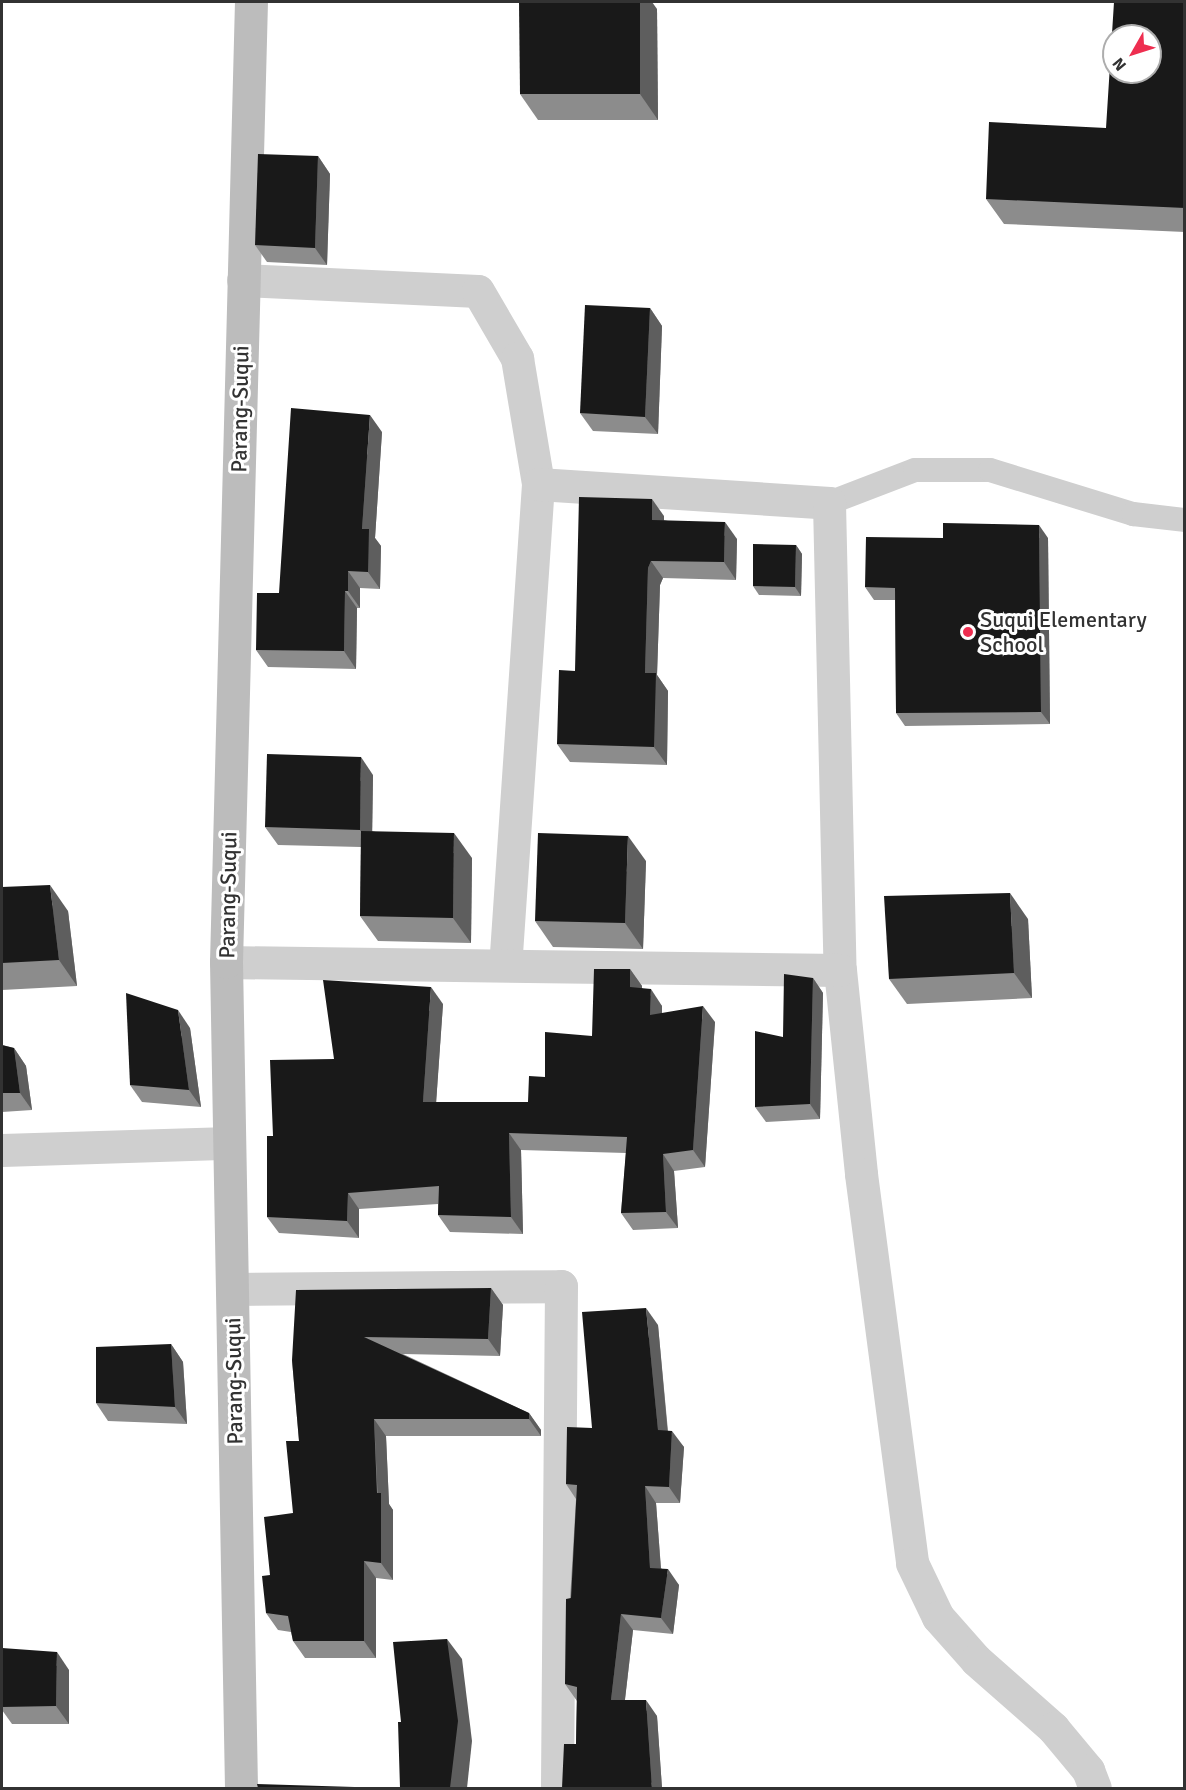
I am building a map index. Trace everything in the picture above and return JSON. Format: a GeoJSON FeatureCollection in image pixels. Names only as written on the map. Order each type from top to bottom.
{"type":"FeatureCollection","features":[{"type":"Feature","properties":{"kind":"main road","name":"Parang-Suqui"},"geometry":{"type":"LineString","coordinates":[[241,1788],[226,963],[251,2]]}},
{"type":"Feature","properties":{"kind":"street"},"geometry":{"type":"LineString","coordinates":[[243,280],[478,291],[517,358],[538,484],[505,964]]}},
{"type":"Feature","properties":{"kind":"street"},"geometry":{"type":"LineString","coordinates":[[538,484],[830,503],[840,970],[861,1174],[912,1563],[938,1617],[976,1660],[1053,1728],[1088,1770],[1095,1788]]}},
{"type":"Feature","properties":{"kind":"street"},"geometry":{"type":"LineString","coordinates":[[226,963],[505,964],[840,970]]}},
{"type":"Feature","properties":{"kind":"street"},"geometry":{"type":"LineString","coordinates":[[2,1150],[230,1143]]}},
{"type":"Feature","properties":{"kind":"street"},"geometry":{"type":"LineString","coordinates":[[232,1289],[561,1286],[557,1788]]}},
{"type":"Feature","properties":{"kind":"lane"},"geometry":{"type":"LineString","coordinates":[[830,503],[915,470],[990,470],[1133,514],[1185,520]]}},
{"type":"Feature","properties":{"kind":"building"},"geometry":{"type":"Polygon","coordinates":[[[519,2],[640,2],[640,94],[520,94],[519,2]]]}},
{"type":"Feature","properties":{"kind":"building"},"geometry":{"type":"Polygon","coordinates":[[[1114,2],[1185,2],[1185,208],[986,199],[989,122],[1106,128],[1109,84],[1162,84],[1162,24],[1113,24],[1114,2]]]}},
{"type":"Feature","properties":{"kind":"building"},"geometry":{"type":"Polygon","coordinates":[[[258,154],[318,156],[315,248],[255,245],[258,154]]]}},
{"type":"Feature","properties":{"kind":"building"},"geometry":{"type":"Polygon","coordinates":[[[585,305],[650,308],[645,417],[580,413],[585,305]]]}},
{"type":"Feature","properties":{"kind":"building"},"geometry":{"type":"Polygon","coordinates":[[[291,408],[370,415],[362,529],[369,529],[368,572],[348,571],[348,591],[345,591],[344,651],[256,650],[257,593],[279,593],[291,408]]]}},
{"type":"Feature","properties":{"kind":"building"},"geometry":{"type":"Polygon","coordinates":[[[579,497],[652,499],[652,520],[725,522],[724,562],[651,561],[648,568],[645,673],[656,673],[654,747],[557,744],[559,670],[575,671],[579,497]]]}},
{"type":"Feature","properties":{"kind":"building","name":"Suqui Elementary School"},"geometry":{"type":"Polygon","coordinates":[[[943,523],[1039,525],[1041,712],[896,713],[895,588],[865,587],[866,537],[943,538],[943,523]]]}},
{"type":"Feature","properties":{"kind":"building"},"geometry":{"type":"Polygon","coordinates":[[[753,544],[796,545],[795,587],[753,586],[753,544]]]}},
{"type":"Feature","properties":{"kind":"building"},"geometry":{"type":"Polygon","coordinates":[[[267,754],[361,757],[360,830],[265,827],[267,754]]]}},
{"type":"Feature","properties":{"kind":"building"},"geometry":{"type":"Polygon","coordinates":[[[361,831],[454,833],[453,918],[360,916],[361,831]]]}},
{"type":"Feature","properties":{"kind":"building"},"geometry":{"type":"Polygon","coordinates":[[[538,833],[628,836],[625,923],[535,921],[538,833]]]}},
{"type":"Feature","properties":{"kind":"building"},"geometry":{"type":"Polygon","coordinates":[[[50,885],[59,960],[2,963],[2,887],[50,885]]]}},
{"type":"Feature","properties":{"kind":"building"},"geometry":{"type":"Polygon","coordinates":[[[1010,893],[1014,973],[889,979],[884,896],[1010,893]]]}},
{"type":"Feature","properties":{"kind":"building"},"geometry":{"type":"Polygon","coordinates":[[[594,969],[630,969],[630,987],[651,989],[650,1015],[703,1006],[693,1150],[663,1154],[666,1212],[621,1213],[627,1137],[509,1133],[511,1217],[438,1215],[439,1186],[348,1193],[347,1221],[267,1217],[267,1136],[273,1136],[270,1060],[334,1059],[323,980],[431,987],[423,1102],[528,1102],[529,1076],[545,1077],[545,1032],[592,1036],[594,969]]]}},
{"type":"Feature","properties":{"kind":"building"},"geometry":{"type":"Polygon","coordinates":[[[784,974],[813,978],[810,1104],[755,1107],[755,1031],[783,1037],[784,974]]]}},
{"type":"Feature","properties":{"kind":"building"},"geometry":{"type":"Polygon","coordinates":[[[126,993],[178,1010],[189,1090],[130,1085],[126,993]]]}},
{"type":"Feature","properties":{"kind":"building"},"geometry":{"type":"Polygon","coordinates":[[[2,1045],[14,1048],[20,1093],[2,1093],[2,1045]]]}},
{"type":"Feature","properties":{"kind":"building"},"geometry":{"type":"Polygon","coordinates":[[[491,1288],[488,1339],[364,1337],[529,1413],[529,1419],[374,1419],[377,1493],[381,1493],[381,1563],[364,1561],[364,1641],[293,1641],[288,1616],[266,1613],[262,1576],[270,1575],[264,1517],[293,1513],[286,1441],[299,1441],[292,1360],[296,1290],[491,1288]]]}},
{"type":"Feature","properties":{"kind":"building"},"geometry":{"type":"Polygon","coordinates":[[[646,1308],[658,1430],[672,1431],[669,1487],[645,1486],[650,1568],[668,1569],[661,1618],[621,1614],[611,1700],[646,1700],[652,1788],[562,1788],[564,1744],[576,1744],[577,1687],[565,1684],[566,1599],[571,1598],[577,1485],[566,1484],[567,1427],[592,1428],[582,1312],[646,1308]]]}},
{"type":"Feature","properties":{"kind":"building"},"geometry":{"type":"Polygon","coordinates":[[[171,1344],[175,1407],[96,1403],[96,1347],[171,1344]]]}},
{"type":"Feature","properties":{"kind":"building"},"geometry":{"type":"Polygon","coordinates":[[[447,1639],[458,1721],[450,1788],[400,1788],[398,1722],[401,1722],[393,1642],[447,1639]]]}},
{"type":"Feature","properties":{"kind":"building"},"geometry":{"type":"Polygon","coordinates":[[[2,1648],[57,1652],[56,1706],[2,1707],[2,1648]]]}},
{"type":"Feature","properties":{"kind":"building"},"geometry":{"type":"Polygon","coordinates":[[[257,1784],[387,1788],[258,1788],[257,1784]]]}},
{"type":"Feature","properties":{"kind":"place","name":"Suqui Elementary School"},"geometry":{"type":"Point","coordinates":[968,632]}}]}
